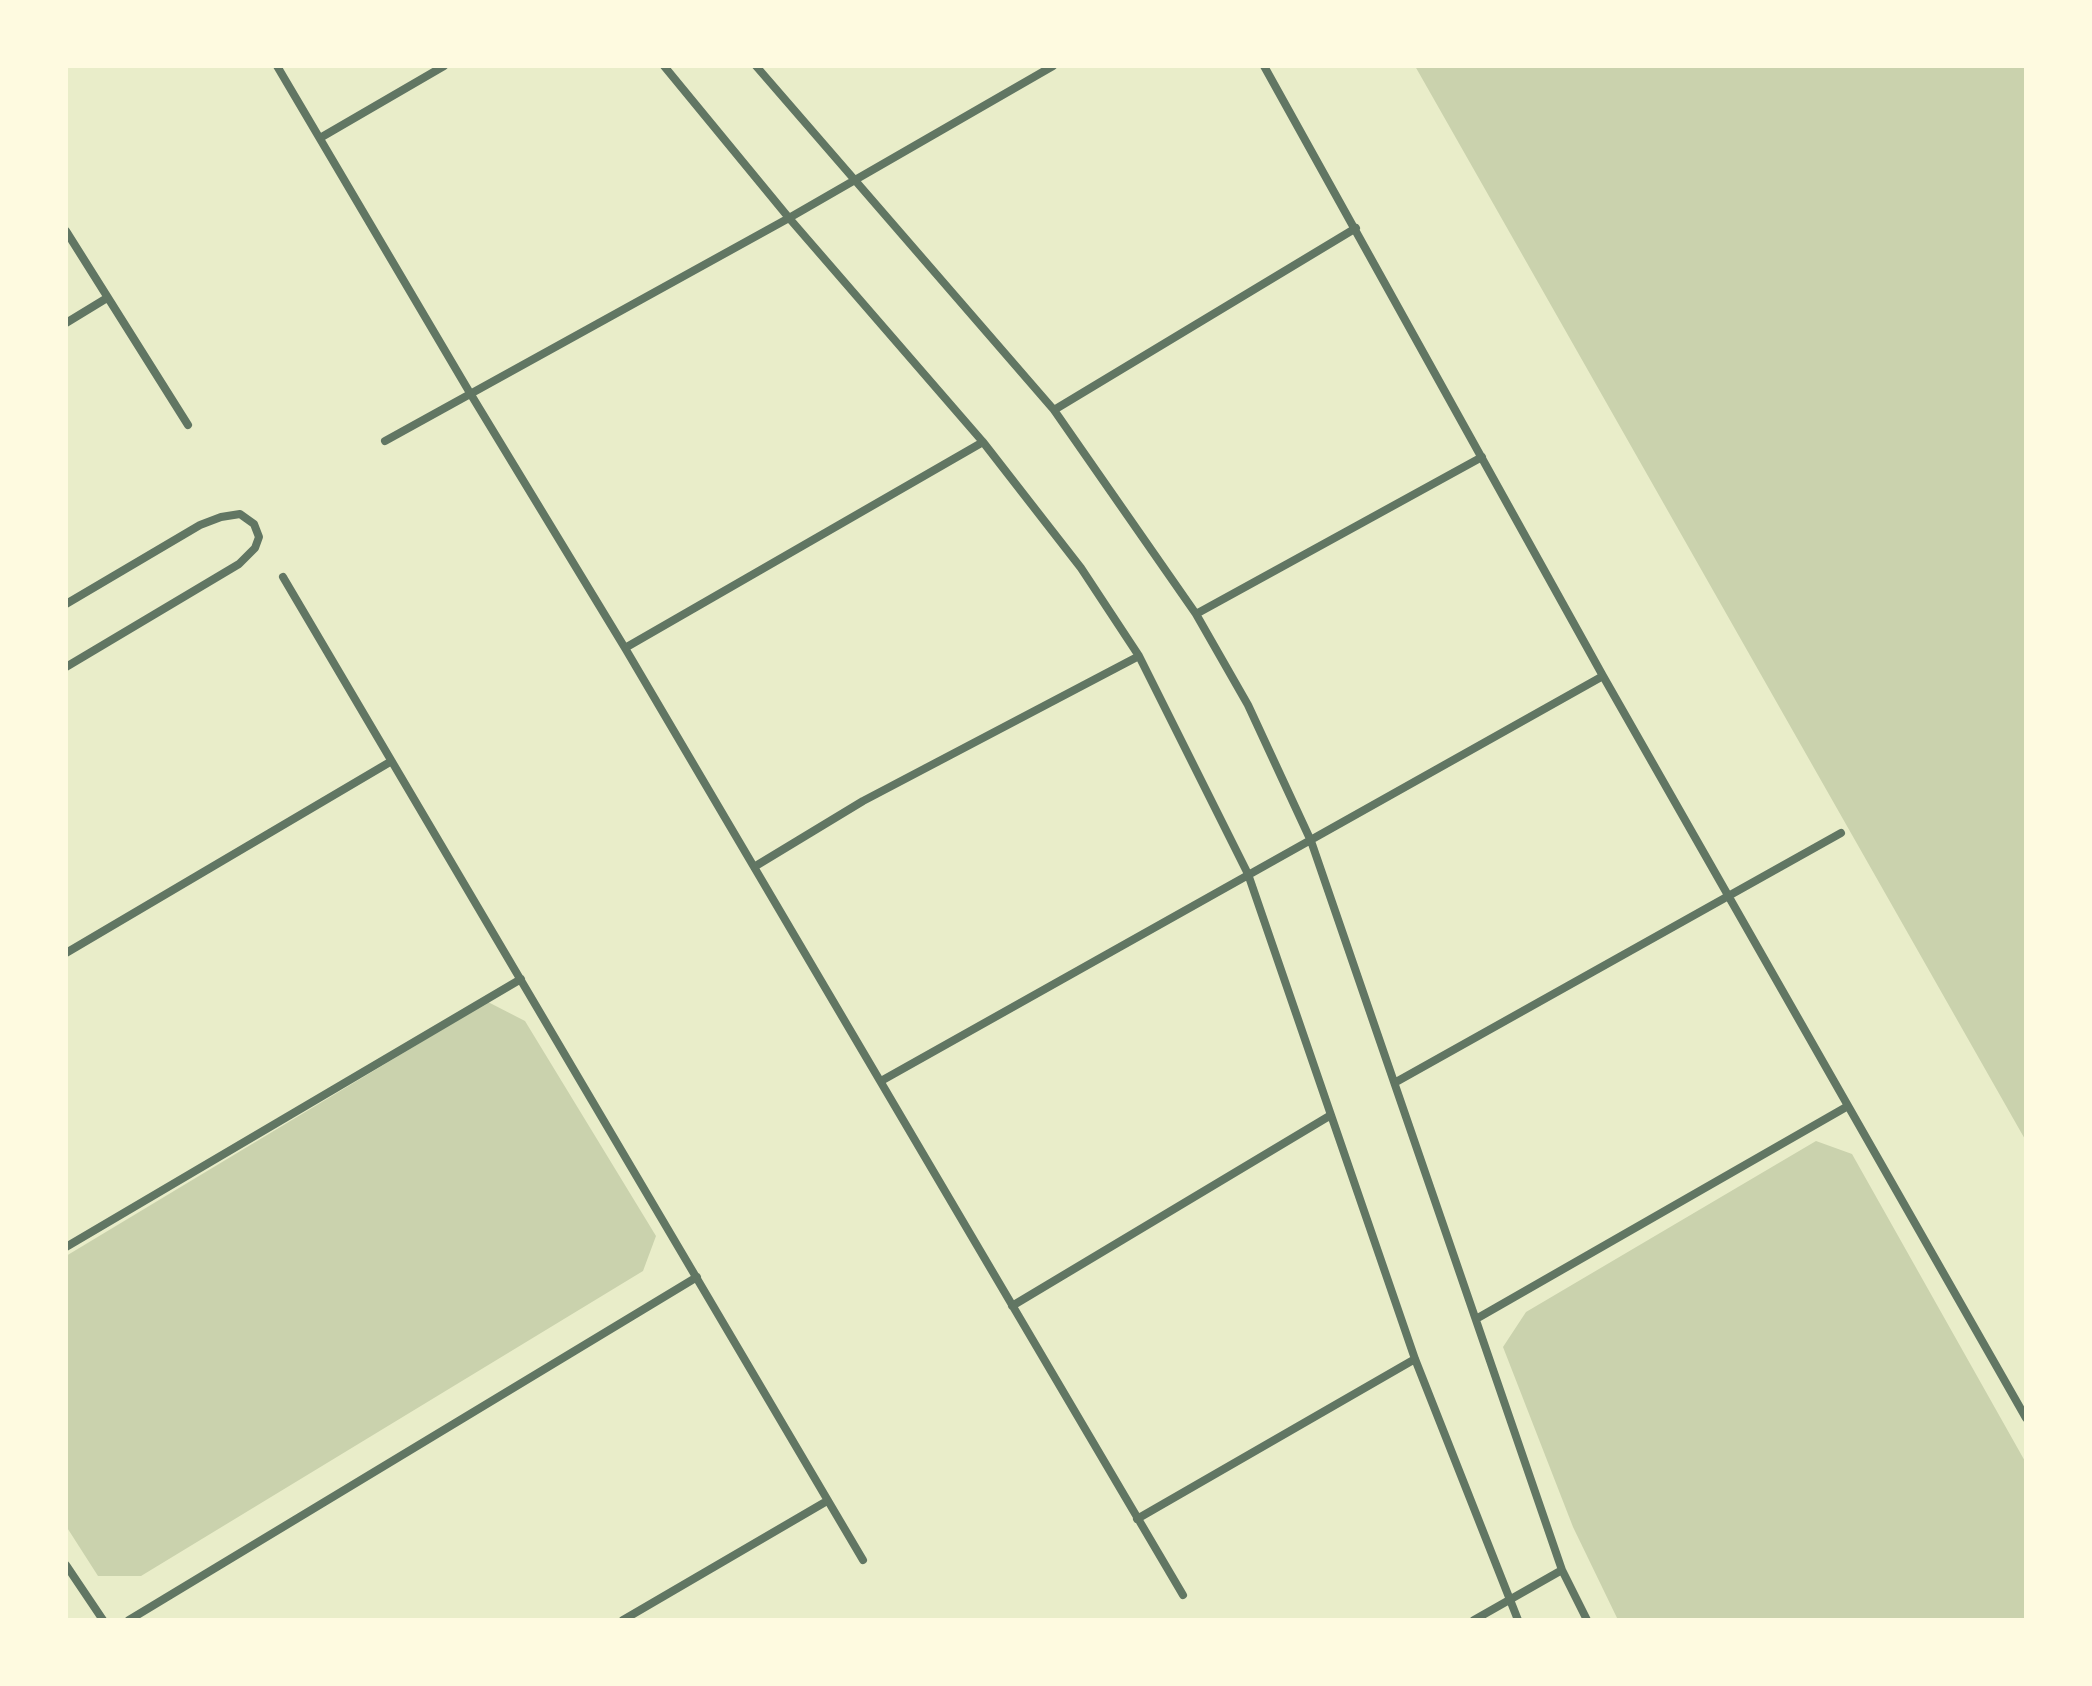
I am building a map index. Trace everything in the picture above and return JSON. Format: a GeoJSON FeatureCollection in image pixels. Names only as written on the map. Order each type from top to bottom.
{"type":"FeatureCollection","features":[{"type":"Feature","properties":{"kind":"street"},"geometry":{"type":"LineString","coordinates":[[277,66],[625,648],[1183,1595]]}},
{"type":"Feature","properties":{"kind":"street"},"geometry":{"type":"LineString","coordinates":[[320,138],[444,66]]}},
{"type":"Feature","properties":{"kind":"street"},"geometry":{"type":"LineString","coordinates":[[664,66],[789,218],[983,442],[1081,568],[1139,656],[1248,874],[1415,1359],[1518,1620]]}},
{"type":"Feature","properties":{"kind":"street"},"geometry":{"type":"LineString","coordinates":[[756,66],[1054,410],[1196,614],[1248,705],[1311,841],[1562,1570],[1587,1620]]}},
{"type":"Feature","properties":{"kind":"street"},"geometry":{"type":"LineString","coordinates":[[385,441],[789,218],[1053,66]]}},
{"type":"Feature","properties":{"kind":"street"},"geometry":{"type":"LineString","coordinates":[[1264,66],[1603,676],[2026,1418]]}},
{"type":"Feature","properties":{"kind":"street"},"geometry":{"type":"LineString","coordinates":[[1054,410],[1356,228]]}},
{"type":"Feature","properties":{"kind":"street"},"geometry":{"type":"LineString","coordinates":[[66,231],[188,425]]}},
{"type":"Feature","properties":{"kind":"street"},"geometry":{"type":"LineString","coordinates":[[66,323],[107,298]]}},
{"type":"Feature","properties":{"kind":"street"},"geometry":{"type":"LineString","coordinates":[[625,648],[983,442]]}},
{"type":"Feature","properties":{"kind":"street"},"geometry":{"type":"LineString","coordinates":[[1196,614],[1482,457]]}},
{"type":"Feature","properties":{"kind":"street"},"geometry":{"type":"LineString","coordinates":[[66,604],[200,525],[240,514],[254,524],[259,537],[255,548],[239,564],[66,667]]}},
{"type":"Feature","properties":{"kind":"street"},"geometry":{"type":"LineString","coordinates":[[283,577],[863,1560]]}},
{"type":"Feature","properties":{"kind":"street"},"geometry":{"type":"LineString","coordinates":[[754,867],[863,801],[1139,656]]}},
{"type":"Feature","properties":{"kind":"street"},"geometry":{"type":"LineString","coordinates":[[881,1081],[1603,676]]}},
{"type":"Feature","properties":{"kind":"street"},"geometry":{"type":"LineString","coordinates":[[66,953],[390,762]]}},
{"type":"Feature","properties":{"kind":"street"},"geometry":{"type":"LineString","coordinates":[[1396,1082],[1841,833]]}},
{"type":"Feature","properties":{"kind":"street"},"geometry":{"type":"LineString","coordinates":[[66,1247],[521,979]]}},
{"type":"Feature","properties":{"kind":"street"},"geometry":{"type":"LineString","coordinates":[[1476,1319],[1848,1106]]}},
{"type":"Feature","properties":{"kind":"street"},"geometry":{"type":"LineString","coordinates":[[1012,1306],[1331,1115]]}},
{"type":"Feature","properties":{"kind":"street"},"geometry":{"type":"LineString","coordinates":[[129,1620],[697,1277]]}},
{"type":"Feature","properties":{"kind":"street"},"geometry":{"type":"LineString","coordinates":[[1137,1519],[1415,1359]]}},
{"type":"Feature","properties":{"kind":"street"},"geometry":{"type":"LineString","coordinates":[[623,1620],[827,1501]]}},
{"type":"Feature","properties":{"kind":"street"},"geometry":{"type":"LineString","coordinates":[[66,1565],[103,1620]]}},
{"type":"Feature","properties":{"kind":"street"},"geometry":{"type":"LineString","coordinates":[[1474,1620],[1562,1570]]}},
{"type":"Feature","properties":{"kind":"green space"},"geometry":{"type":"Polygon","coordinates":[[[1415,66],[2026,66],[2026,1141],[1415,66]]]}},
{"type":"Feature","properties":{"kind":"green space"},"geometry":{"type":"Polygon","coordinates":[[[488,1002],[525,1021],[656,1236],[643,1271],[141,1576],[98,1576],[66,1526],[66,1256],[488,1002]]]}},
{"type":"Feature","properties":{"kind":"green space"},"geometry":{"type":"Polygon","coordinates":[[[1816,1141],[1852,1154],[2026,1463],[2026,1620],[1618,1620],[1573,1527],[1503,1347],[1526,1312],[1816,1141]]]}}]}
